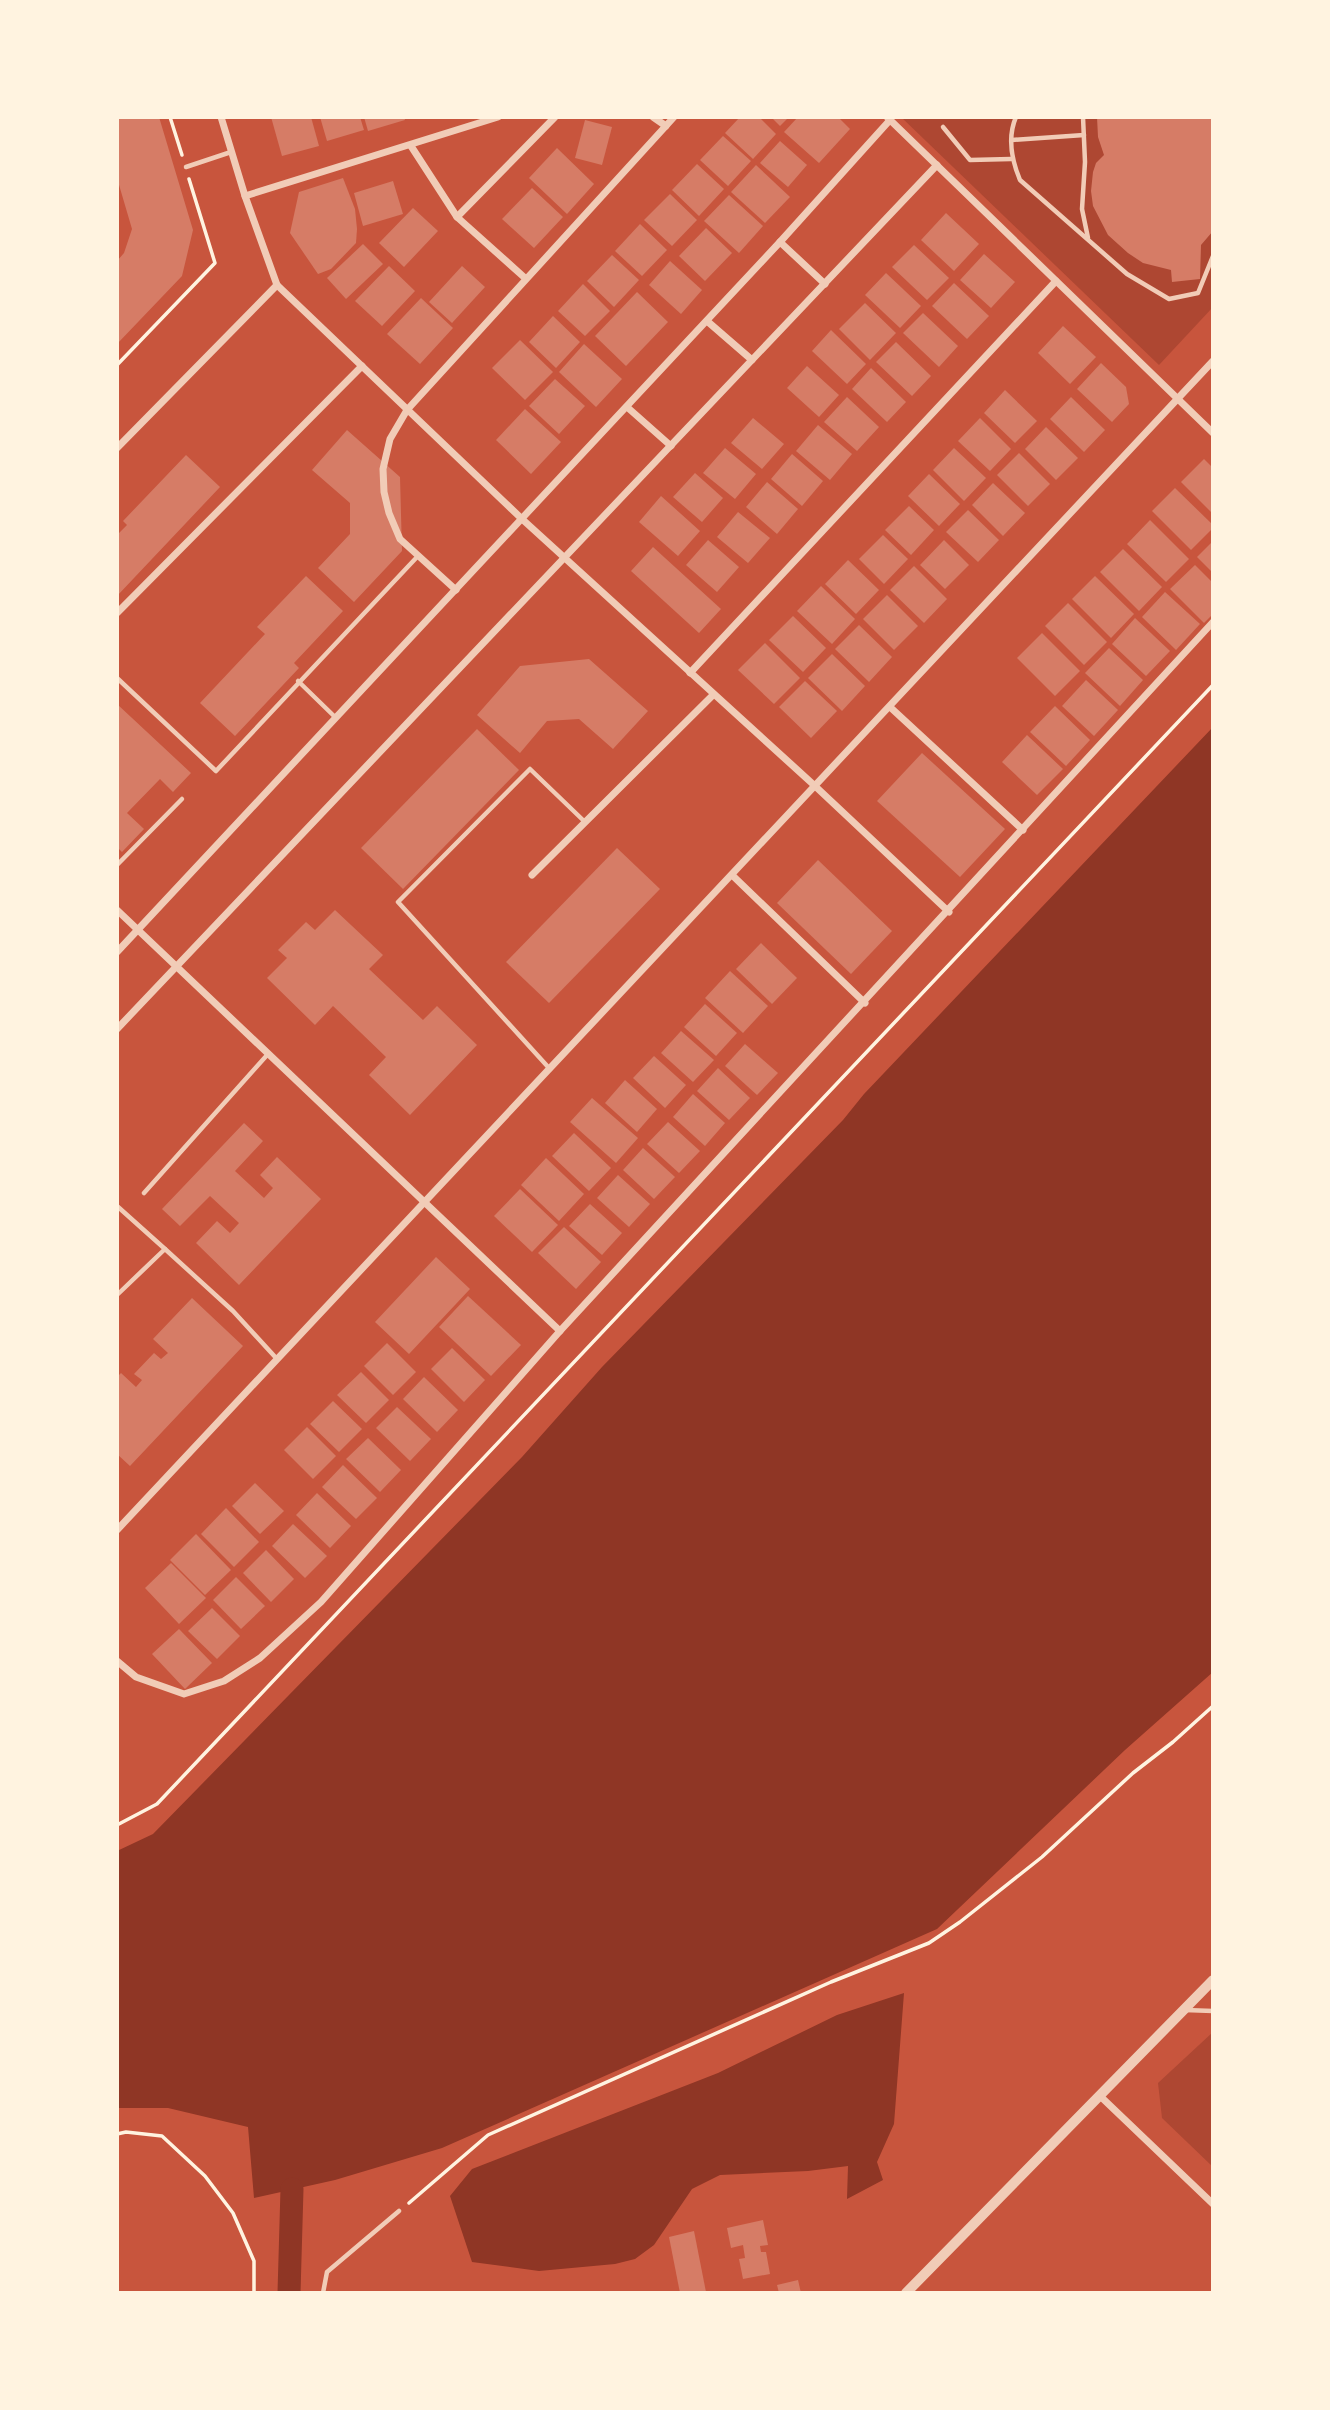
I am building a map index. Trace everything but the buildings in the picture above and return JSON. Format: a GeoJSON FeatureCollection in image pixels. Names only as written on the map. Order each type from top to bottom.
{"type":"FeatureCollection","features":[{"type":"Feature","properties":{"kind":"street"},"geometry":{"type":"LineString","coordinates":[[221,117],[277,285],[522,519],[949,912]]}},
{"type":"Feature","properties":{"kind":"street"},"geometry":{"type":"LineString","coordinates":[[245,195],[498,117]]}},
{"type":"Feature","properties":{"kind":"street"},"geometry":{"type":"LineString","coordinates":[[457,217],[555,117]]}},
{"type":"Feature","properties":{"kind":"street"},"geometry":{"type":"LineString","coordinates":[[653,117],[666,126]]}},
{"type":"Feature","properties":{"kind":"street"},"geometry":{"type":"LineString","coordinates":[[456,590],[400,539],[384,492],[383,469],[390,439],[407,410],[674,117]]}},
{"type":"Feature","properties":{"kind":"street"},"geometry":{"type":"LineString","coordinates":[[117,952],[707,321],[888,119],[1213,433]]}},
{"type":"Feature","properties":{"kind":"street"},"geometry":{"type":"LineString","coordinates":[[411,145],[457,217],[525,278]]}},
{"type":"Feature","properties":{"kind":"street"},"geometry":{"type":"LineString","coordinates":[[117,1030],[937,165]]}},
{"type":"Feature","properties":{"kind":"street"},"geometry":{"type":"LineString","coordinates":[[780,242],[825,284]]}},
{"type":"Feature","properties":{"kind":"street"},"geometry":{"type":"LineString","coordinates":[[690,673],[1056,281]]}},
{"type":"Feature","properties":{"kind":"street"},"geometry":{"type":"LineString","coordinates":[[117,448],[277,285]]}},
{"type":"Feature","properties":{"kind":"street"},"geometry":{"type":"LineString","coordinates":[[707,321],[752,360]]}},
{"type":"Feature","properties":{"kind":"street"},"geometry":{"type":"LineString","coordinates":[[117,1530],[1213,361]]}},
{"type":"Feature","properties":{"kind":"street"},"geometry":{"type":"LineString","coordinates":[[117,613],[362,366]]}},
{"type":"Feature","properties":{"kind":"street"},"geometry":{"type":"LineString","coordinates":[[627,407],[671,446]]}},
{"type":"Feature","properties":{"kind":"street"},"geometry":{"type":"LineString","coordinates":[[117,1661],[136,1677],[184,1694],[224,1681],[260,1658],[321,1602],[560,1331],[949,912],[1213,622]]}},
{"type":"Feature","properties":{"kind":"street"},"geometry":{"type":"LineString","coordinates":[[532,875],[713,695]]}},
{"type":"Feature","properties":{"kind":"street"},"geometry":{"type":"LineString","coordinates":[[890,707],[1023,830]]}},
{"type":"Feature","properties":{"kind":"street"},"geometry":{"type":"LineString","coordinates":[[732,875],[865,1003]]}},
{"type":"Feature","properties":{"kind":"street"},"geometry":{"type":"LineString","coordinates":[[117,910],[560,1331]]}},
{"type":"Feature","properties":{"kind":"street"},"geometry":{"type":"LineString","coordinates":[[906,2293],[1213,1980]]}},
{"type":"Feature","properties":{"kind":"street"},"geometry":{"type":"LineString","coordinates":[[1099,2095],[1213,2204]]}},
{"type":"Feature","properties":{"kind":"lane"},"geometry":{"type":"LineString","coordinates":[[1016,117],[1013,124],[1011,159],[1020,180],[1126,274],[1169,299],[1198,293],[1213,257]]}},
{"type":"Feature","properties":{"kind":"lane"},"geometry":{"type":"LineString","coordinates":[[1083,117],[1085,162],[1082,209],[1088,240]]}},
{"type":"Feature","properties":{"kind":"lane"},"geometry":{"type":"LineString","coordinates":[[943,127],[970,160],[1011,159]]}},
{"type":"Feature","properties":{"kind":"lane"},"geometry":{"type":"LineString","coordinates":[[1012,139],[1084,135]]}},
{"type":"Feature","properties":{"kind":"lane"},"geometry":{"type":"LineString","coordinates":[[186,167],[232,152]]}},
{"type":"Feature","properties":{"kind":"lane"},"geometry":{"type":"LineString","coordinates":[[117,435],[124,441]]}},
{"type":"Feature","properties":{"kind":"lane"},"geometry":{"type":"LineString","coordinates":[[117,678],[215,771],[417,557]]}},
{"type":"Feature","properties":{"kind":"lane"},"geometry":{"type":"LineString","coordinates":[[298,681],[336,718]]}},
{"type":"Feature","properties":{"kind":"lane"},"geometry":{"type":"LineString","coordinates":[[550,1069],[398,902],[530,769],[585,822]]}},
{"type":"Feature","properties":{"kind":"lane"},"geometry":{"type":"LineString","coordinates":[[117,866],[182,799]]}},
{"type":"Feature","properties":{"kind":"lane"},"geometry":{"type":"LineString","coordinates":[[144,1193],[268,1054]]}},
{"type":"Feature","properties":{"kind":"lane"},"geometry":{"type":"LineString","coordinates":[[117,1206],[233,1311],[277,1360]]}},
{"type":"Feature","properties":{"kind":"lane"},"geometry":{"type":"LineString","coordinates":[[117,1295],[165,1249]]}},
{"type":"Feature","properties":{"kind":"lane"},"geometry":{"type":"LineString","coordinates":[[1184,2010],[1213,2011]]}},
{"type":"Feature","properties":{"kind":"lane"},"geometry":{"type":"LineString","coordinates":[[323,2293],[327,2272],[400,2211]]}},
{"type":"Feature","properties":{"kind":"path"},"geometry":{"type":"LineString","coordinates":[[117,365],[215,263],[170,117]]}},
{"type":"Feature","properties":{"kind":"path"},"geometry":{"type":"LineString","coordinates":[[117,1825],[158,1804],[1213,685]]}},
{"type":"Feature","properties":{"kind":"path"},"geometry":{"type":"LineString","coordinates":[[400,2211],[488,2135],[831,1982],[929,1943],[1042,1857],[1133,1773],[1213,1706]]}},
{"type":"Feature","properties":{"kind":"path"},"geometry":{"type":"LineString","coordinates":[[117,2134],[126,2132],[162,2136],[205,2176],[233,2213],[254,2261],[254,2293]]}},
{"type":"Feature","properties":{"kind":"shaded area"},"geometry":{"type":"Polygon","coordinates":[[[901,117],[1213,117],[1213,307],[1159,365],[901,117]]]}},
{"type":"Feature","properties":{"kind":"shaded area"},"geometry":{"type":"Polygon","coordinates":[[[1213,727],[1213,1672],[1125,1750],[937,1929],[442,2148],[335,2180],[254,2198],[248,2127],[168,2108],[117,2108],[117,1851],[153,1834],[522,1457],[602,1367],[843,1120],[864,1094],[1213,727]]]}},
{"type":"Feature","properties":{"kind":"shaded area"},"geometry":{"type":"Polygon","coordinates":[[[904,1993],[894,2124],[877,2162],[883,2180],[847,2199],[848,2166],[808,2171],[720,2175],[692,2189],[654,2245],[635,2259],[615,2264],[539,2271],[472,2262],[450,2196],[472,2169],[718,2073],[837,2015],[904,1993]]]}},
{"type":"Feature","properties":{"kind":"shaded area"},"geometry":{"type":"Polygon","coordinates":[[[1213,2032],[1213,2167],[1162,2118],[1158,2083],[1213,2032]]]}},
{"type":"Feature","properties":{"kind":"waterway"},"geometry":{"type":"LineString","coordinates":[[289,2293],[292,2189]]}}]}
